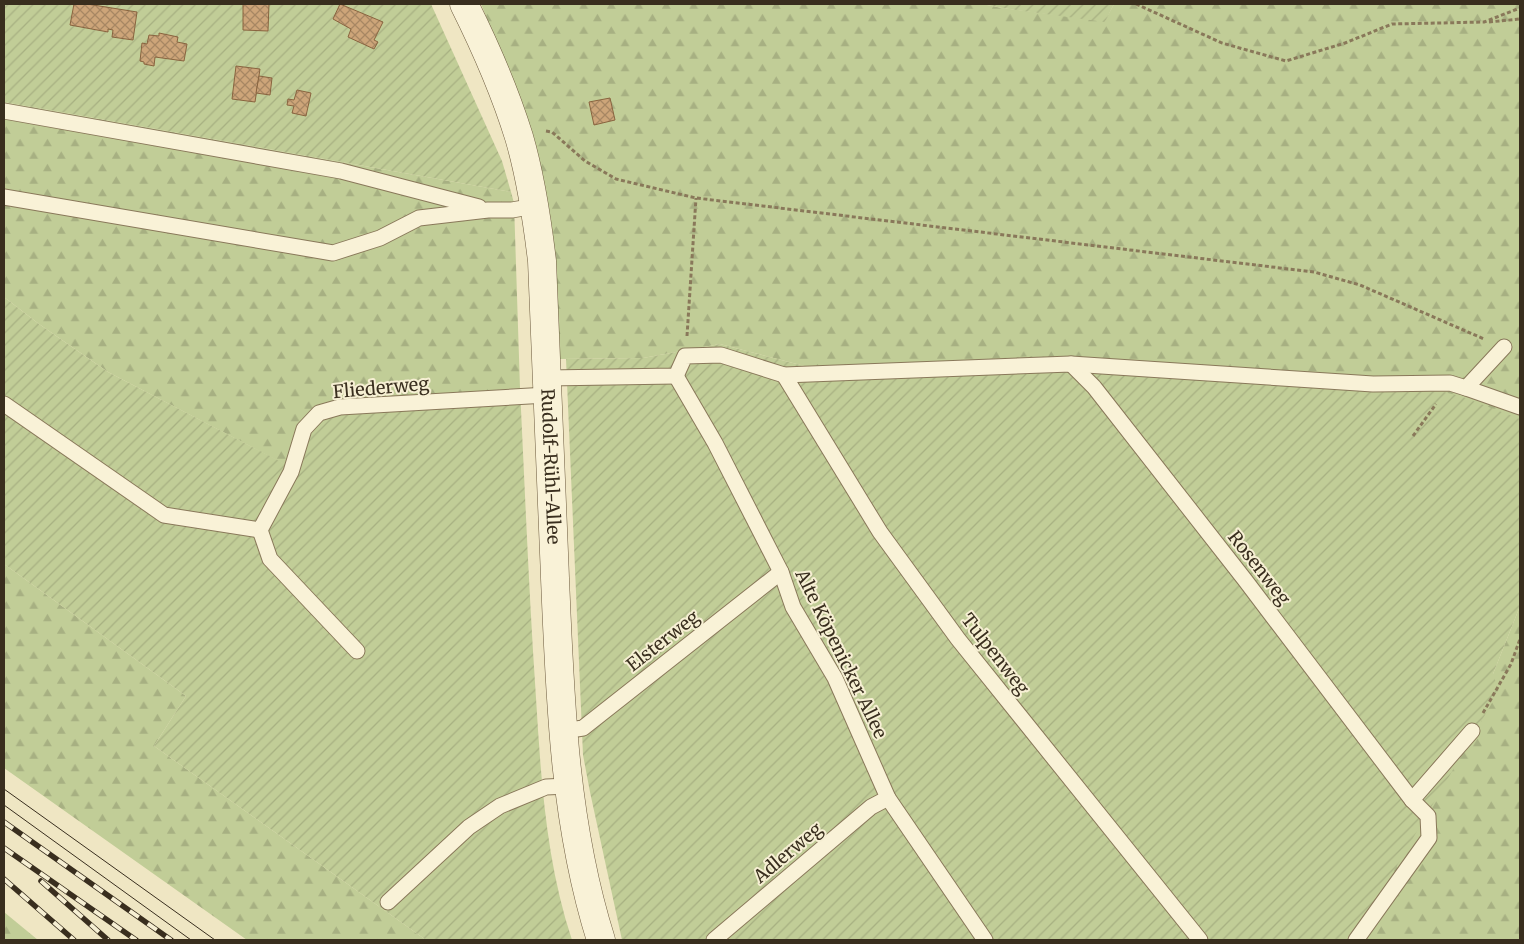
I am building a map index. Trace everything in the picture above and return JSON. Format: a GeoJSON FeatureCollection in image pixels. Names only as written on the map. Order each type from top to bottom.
{"type":"FeatureCollection","features":[{"type":"Feature","properties":{"kind":"street","name":"Rudolf-Rühl-Allee"},"geometry":{"type":"LineString","coordinates":[[464,4],[501,87],[519,137],[535,206],[542,261],[558,647],[568,786],[578,850],[591,910],[601,940]]}},
{"type":"Feature","properties":{"kind":"lane"},"geometry":{"type":"LineString","coordinates":[[4,111],[341,171],[488,210]]}},
{"type":"Feature","properties":{"kind":"lane"},"geometry":{"type":"LineString","coordinates":[[4,197],[334,253],[380,238],[420,218],[488,210],[512,210],[535,206]]}},
{"type":"Feature","properties":{"kind":"lane"},"geometry":{"type":"LineString","coordinates":[[1466,388],[1504,347]]}},
{"type":"Feature","properties":{"kind":"lane"},"geometry":{"type":"LineString","coordinates":[[676,376],[685,356],[720,355],[784,375],[1072,364],[1373,384],[1450,384],[1520,407]]}},
{"type":"Feature","properties":{"kind":"lane","name":"Rosenweg"},"geometry":{"type":"LineString","coordinates":[[1072,364],[1094,387],[1239,572],[1412,800],[1428,816],[1429,838],[1356,940]]}},
{"type":"Feature","properties":{"kind":"lane","name":"Tulpenweg"},"geometry":{"type":"LineString","coordinates":[[784,375],[880,532],[953,631],[1200,940]]}},
{"type":"Feature","properties":{"kind":"lane","name":"Fliederweg"},"geometry":{"type":"LineString","coordinates":[[260,530],[291,472],[304,429],[319,414],[340,407],[676,376]]}},
{"type":"Feature","properties":{"kind":"lane","name":"Alte Köpenicker Allee"},"geometry":{"type":"LineString","coordinates":[[676,376],[715,443],[781,572],[793,607],[835,678],[888,798],[985,940]]}},
{"type":"Feature","properties":{"kind":"lane"},"geometry":{"type":"LineString","coordinates":[[4,404],[164,515],[260,530],[270,559],[357,651]]}},
{"type":"Feature","properties":{"kind":"lane","name":"Elsterweg"},"geometry":{"type":"LineString","coordinates":[[564,731],[583,728],[781,572]]}},
{"type":"Feature","properties":{"kind":"lane"},"geometry":{"type":"LineString","coordinates":[[1412,800],[1472,731]]}},
{"type":"Feature","properties":{"kind":"lane"},"geometry":{"type":"LineString","coordinates":[[388,902],[469,828],[500,806],[546,787],[568,786]]}},
{"type":"Feature","properties":{"kind":"lane","name":"Adlerweg"},"geometry":{"type":"LineString","coordinates":[[714,940],[871,807],[888,798]]}},
{"type":"Feature","properties":{"kind":"path"},"geometry":{"type":"LineString","coordinates":[[1136,4],[1222,43],[1286,61],[1345,43],[1392,24],[1486,22],[1520,19]]}},
{"type":"Feature","properties":{"kind":"path"},"geometry":{"type":"LineString","coordinates":[[1486,22],[1520,8]]}},
{"type":"Feature","properties":{"kind":"path"},"geometry":{"type":"LineString","coordinates":[[519,137],[543,130],[552,132],[585,161],[616,179],[696,198],[1314,272],[1360,285],[1504,347]]}},
{"type":"Feature","properties":{"kind":"path"},"geometry":{"type":"LineString","coordinates":[[685,356],[696,198]]}},
{"type":"Feature","properties":{"kind":"path"},"geometry":{"type":"LineString","coordinates":[[1413,436],[1450,384]]}},
{"type":"Feature","properties":{"kind":"path"},"geometry":{"type":"LineString","coordinates":[[1472,731],[1511,664],[1520,639]]}},
{"type":"Feature","properties":{"kind":"green space"},"geometry":{"type":"Polygon","coordinates":[[[4,4],[431,4],[502,161],[511,192],[4,102],[4,4]]]}},
{"type":"Feature","properties":{"kind":"green space"},"geometry":{"type":"Polygon","coordinates":[[[481,4],[982,4],[1105,21],[1114,4],[1520,4],[1520,421],[816,369],[720,344],[643,358],[560,359],[554,248],[549,209],[526,114],[481,4]]]}},
{"type":"Feature","properties":{"kind":"green space"},"geometry":{"type":"Polygon","coordinates":[[[982,4],[1114,4],[1105,22],[982,4]]]}},
{"type":"Feature","properties":{"kind":"green space"},"geometry":{"type":"Polygon","coordinates":[[[4,102],[511,192],[514,203],[520,388],[338,403],[288,466],[108,372],[4,297],[4,102]]]}},
{"type":"Feature","properties":{"kind":"green space"},"geometry":{"type":"Polygon","coordinates":[[[4,297],[108,372],[287,465],[302,425],[338,403],[520,388],[531,621],[543,790],[556,881],[572,940],[426,940],[154,746],[186,696],[4,564],[4,297]]]}},
{"type":"Feature","properties":{"kind":"green space"},"geometry":{"type":"Polygon","coordinates":[[[720,344],[816,369],[1034,356],[1378,380],[1416,385],[1460,396],[1520,419],[1520,606],[1493,674],[1499,691],[1378,898],[1349,940],[622,940],[583,755],[566,359],[643,358],[720,344]]]}},
{"type":"Feature","properties":{"kind":"green space"},"geometry":{"type":"Polygon","coordinates":[[[4,564],[186,696],[154,746],[426,940],[247,940],[4,768],[4,564]]]}},
{"type":"Feature","properties":{"kind":"green space"},"geometry":{"type":"Polygon","coordinates":[[[1520,606],[1520,940],[1349,940],[1378,898],[1493,674],[1520,606]]]}},
{"type":"Feature","properties":{"kind":"green space"},"geometry":{"type":"Polygon","coordinates":[[[4,912],[38,940],[4,940],[4,912]]]}},
{"type":"Feature","properties":{"kind":"building"},"geometry":{"type":"Polygon","coordinates":[[[74,4],[87,4],[137,12],[133,40],[112,37],[113,30],[108,29],[108,32],[70,25],[74,4]]]}},
{"type":"Feature","properties":{"kind":"building"},"geometry":{"type":"Polygon","coordinates":[[[243,4],[269,4],[268,31],[243,30],[243,4]]]}},
{"type":"Feature","properties":{"kind":"building"},"geometry":{"type":"Polygon","coordinates":[[[340,4],[383,22],[374,40],[378,42],[374,49],[348,37],[351,29],[333,19],[340,4]]]}},
{"type":"Feature","properties":{"kind":"building"},"geometry":{"type":"Polygon","coordinates":[[[159,33],[178,37],[177,42],[187,44],[184,61],[155,57],[154,66],[140,61],[142,43],[147,44],[149,35],[159,36],[159,33]]]}},
{"type":"Feature","properties":{"kind":"building"},"geometry":{"type":"Polygon","coordinates":[[[236,66],[260,69],[255,102],[232,99],[236,66]]]}},
{"type":"Feature","properties":{"kind":"building"},"geometry":{"type":"Polygon","coordinates":[[[259,76],[272,78],[270,95],[256,93],[259,76]]]}},
{"type":"Feature","properties":{"kind":"building"},"geometry":{"type":"Polygon","coordinates":[[[297,90],[311,93],[306,116],[292,113],[294,106],[287,105],[288,99],[294,100],[297,90]]]}},
{"type":"Feature","properties":{"kind":"building"},"geometry":{"type":"Polygon","coordinates":[[[610,98],[615,120],[594,125],[589,102],[610,98]]]}},
{"type":"Feature","properties":{"kind":"tram line"},"geometry":{"type":"LineString","coordinates":[[4,789],[215,940]]}},
{"type":"Feature","properties":{"kind":"tram line"},"geometry":{"type":"LineString","coordinates":[[4,805],[191,940]]}},
{"type":"Feature","properties":{"kind":"railway"},"geometry":{"type":"LineString","coordinates":[[4,822],[171,940]]}},
{"type":"Feature","properties":{"kind":"railway"},"geometry":{"type":"LineString","coordinates":[[4,848],[136,940]]}},
{"type":"Feature","properties":{"kind":"railway"},"geometry":{"type":"LineString","coordinates":[[4,879],[74,940]]}},
{"type":"Feature","properties":{"kind":"railway"},"geometry":{"type":"LineString","coordinates":[[41,881],[108,940]]}}]}
